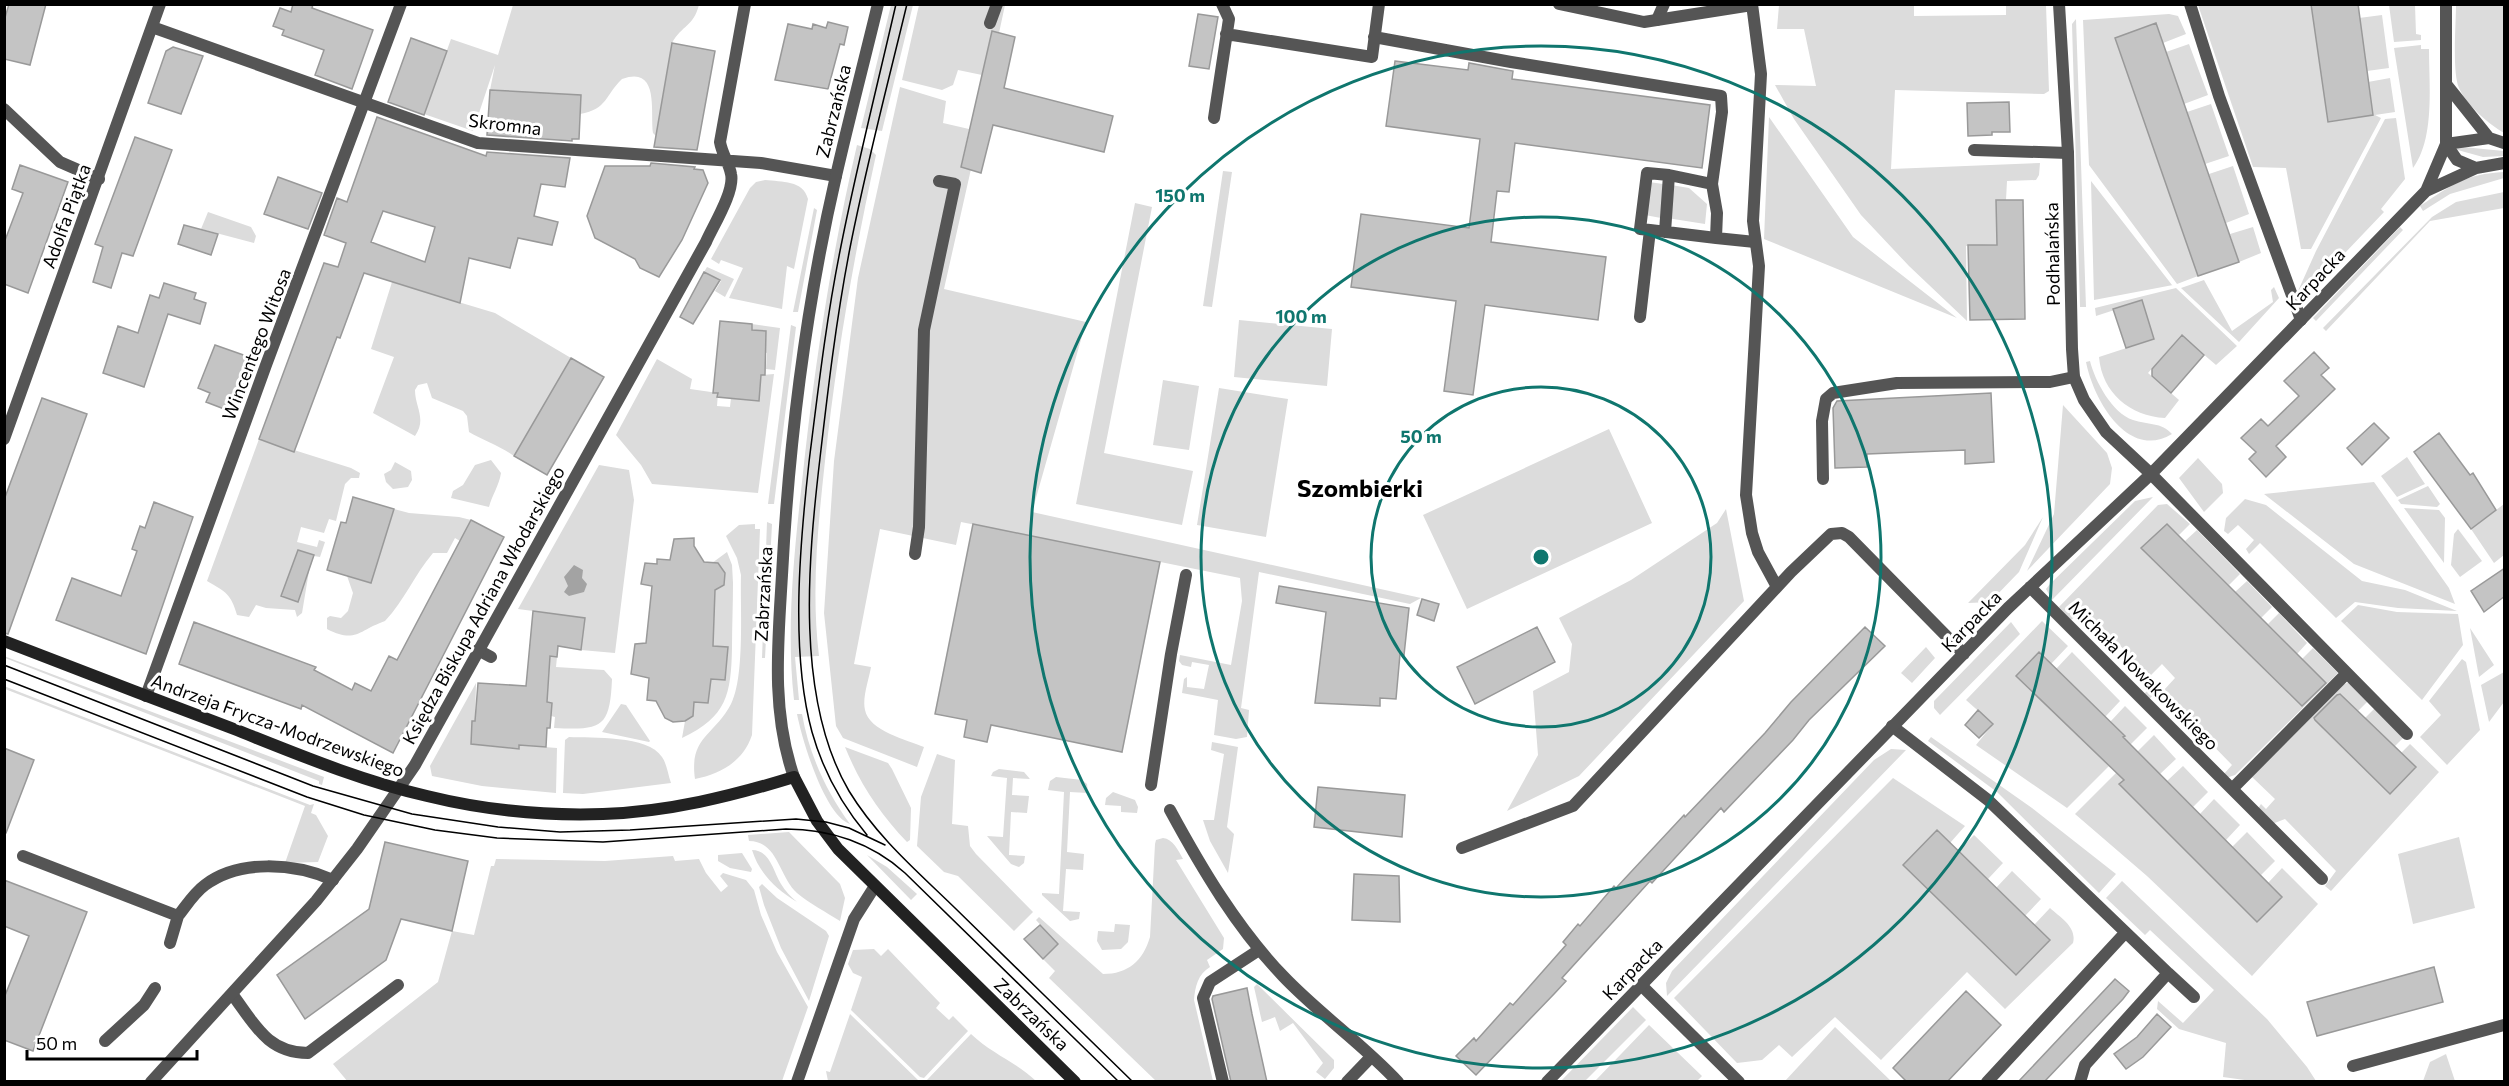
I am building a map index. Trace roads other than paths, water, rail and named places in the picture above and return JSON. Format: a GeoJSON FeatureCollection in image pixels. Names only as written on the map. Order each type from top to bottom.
{"type":"FeatureCollection","features":[{"type":"Feature","properties":{"kind":"main road","name":"Andrzeja Frycza-Modrzewskiego"},"geometry":{"type":"LineString","coordinates":[[4,641],[343,771],[427,796],[482,807],[530,812],[602,814],[687,805],[794,777]]}},
{"type":"Feature","properties":{"kind":"main road","name":"Zabrzańska"},"geometry":{"type":"LineString","coordinates":[[794,777],[825,832],[875,886],[1075,1082]]}},
{"type":"Feature","properties":{"kind":"street","name":"Adolfa Piątka"},"geometry":{"type":"LineString","coordinates":[[4,439],[160,4]]}},
{"type":"Feature","properties":{"kind":"street","name":"Wincentego Witosa"},"geometry":{"type":"LineString","coordinates":[[146,696],[266,365],[366,103],[401,4]]}},
{"type":"Feature","properties":{"kind":"street"},"geometry":{"type":"LineString","coordinates":[[726,161],[721,148],[721,135],[745,4]]}},
{"type":"Feature","properties":{"kind":"street","name":"Zabrzańska"},"geometry":{"type":"LineString","coordinates":[[794,777],[783,731],[778,694],[785,516],[804,355],[817,270],[836,176],[878,4]]}},
{"type":"Feature","properties":{"kind":"street"},"geometry":{"type":"LineString","coordinates":[[990,23],[997,4]]}},
{"type":"Feature","properties":{"kind":"street"},"geometry":{"type":"LineString","coordinates":[[1214,118],[1229,19],[1222,4]]}},
{"type":"Feature","properties":{"kind":"street"},"geometry":{"type":"LineString","coordinates":[[1227,34],[1372,57],[1379,4]]}},
{"type":"Feature","properties":{"kind":"street"},"geometry":{"type":"LineString","coordinates":[[1559,4],[1644,21],[1752,5],[1761,75],[1754,221],[1759,266],[1746,495],[1748,516],[1758,552],[1777,587]]}},
{"type":"Feature","properties":{"kind":"street"},"geometry":{"type":"LineString","coordinates":[[1657,20],[1664,4]]}},
{"type":"Feature","properties":{"kind":"street","name":"Podhalańska"},"geometry":{"type":"LineString","coordinates":[[2059,4],[2068,153],[2074,377],[2084,400],[2106,432],[2151,474]]}},
{"type":"Feature","properties":{"kind":"street"},"geometry":{"type":"LineString","coordinates":[[2190,4],[2219,96],[2301,320]]}},
{"type":"Feature","properties":{"kind":"street"},"geometry":{"type":"LineString","coordinates":[[2426,191],[2446,144],[2446,4]]}},
{"type":"Feature","properties":{"kind":"street","name":"Skromna"},"geometry":{"type":"LineString","coordinates":[[152,27],[478,142],[761,163],[836,176]]}},
{"type":"Feature","properties":{"kind":"street"},"geometry":{"type":"LineString","coordinates":[[1374,37],[1721,96],[1722,112],[1712,184],[1717,213],[1716,238]]}},
{"type":"Feature","properties":{"kind":"street"},"geometry":{"type":"LineString","coordinates":[[2446,84],[2489,138]]}},
{"type":"Feature","properties":{"kind":"street"},"geometry":{"type":"LineString","coordinates":[[4,110],[60,162],[99,179]]}},
{"type":"Feature","properties":{"kind":"street"},"geometry":{"type":"LineString","coordinates":[[2446,144],[2489,138],[2505,143]]}},
{"type":"Feature","properties":{"kind":"street"},"geometry":{"type":"LineString","coordinates":[[2446,144],[2457,160],[2476,168]]}},
{"type":"Feature","properties":{"kind":"street"},"geometry":{"type":"LineString","coordinates":[[1974,150],[2068,153]]}},
{"type":"Feature","properties":{"kind":"street","name":"Księdza Biskupa Adriana Włodarskiego"},"geometry":{"type":"LineString","coordinates":[[152,1082],[333,880],[415,765],[706,242],[731,186],[731,174],[726,161]]}},
{"type":"Feature","properties":{"kind":"street"},"geometry":{"type":"LineString","coordinates":[[2426,191],[2476,168],[2505,163]]}},
{"type":"Feature","properties":{"kind":"street"},"geometry":{"type":"LineString","coordinates":[[1712,184],[1647,173],[1640,229],[1755,242]]}},
{"type":"Feature","properties":{"kind":"street"},"geometry":{"type":"LineString","coordinates":[[1665,232],[1669,175]]}},
{"type":"Feature","properties":{"kind":"street"},"geometry":{"type":"LineString","coordinates":[[915,554],[919,527],[924,330],[955,184],[939,181]]}},
{"type":"Feature","properties":{"kind":"street","name":"Karpacka"},"geometry":{"type":"LineString","coordinates":[[1547,1082],[1892,726],[2030,587],[2151,474],[2426,191]]}},
{"type":"Feature","properties":{"kind":"street"},"geometry":{"type":"LineString","coordinates":[[1640,317],[1650,230]]}},
{"type":"Feature","properties":{"kind":"street"},"geometry":{"type":"LineString","coordinates":[[1822,479],[1822,421],[1826,399],[1833,393],[1897,383],[2050,382],[2074,377]]}},
{"type":"Feature","properties":{"kind":"street"},"geometry":{"type":"LineString","coordinates":[[2151,474],[2407,734]]}},
{"type":"Feature","properties":{"kind":"street"},"geometry":{"type":"LineString","coordinates":[[1462,848],[1573,806],[1777,587],[1825,537],[1836,532],[1842,533],[1861,548],[1964,654]]}},
{"type":"Feature","properties":{"kind":"street"},"geometry":{"type":"LineString","coordinates":[[1151,785],[1171,654],[1186,575]]}},
{"type":"Feature","properties":{"kind":"street","name":"Michała Nowakowskiego"},"geometry":{"type":"LineString","coordinates":[[2030,587],[2322,879]]}},
{"type":"Feature","properties":{"kind":"street"},"geometry":{"type":"LineString","coordinates":[[478,650],[491,657]]}},
{"type":"Feature","properties":{"kind":"street"},"geometry":{"type":"LineString","coordinates":[[2232,789],[2347,673]]}},
{"type":"Feature","properties":{"kind":"street"},"geometry":{"type":"LineString","coordinates":[[1892,726],[1988,800],[2194,998]]}},
{"type":"Feature","properties":{"kind":"street"},"geometry":{"type":"LineString","coordinates":[[1170,810],[1211,881],[1259,950],[1330,1022],[1398,1082]]}},
{"type":"Feature","properties":{"kind":"street"},"geometry":{"type":"LineString","coordinates":[[23,856],[178,916]]}},
{"type":"Feature","properties":{"kind":"street"},"geometry":{"type":"LineString","coordinates":[[170,943],[178,916],[202,886],[222,874],[243,867],[303,870],[333,880]]}},
{"type":"Feature","properties":{"kind":"street"},"geometry":{"type":"LineString","coordinates":[[797,1082],[854,919],[875,886]]}},
{"type":"Feature","properties":{"kind":"street"},"geometry":{"type":"LineString","coordinates":[[1987,1082],[2125,933]]}},
{"type":"Feature","properties":{"kind":"street"},"geometry":{"type":"LineString","coordinates":[[1222,1082],[1203,998],[1210,982],[1259,950]]}},
{"type":"Feature","properties":{"kind":"street"},"geometry":{"type":"LineString","coordinates":[[2080,1082],[2085,1065],[2168,973]]}},
{"type":"Feature","properties":{"kind":"street"},"geometry":{"type":"LineString","coordinates":[[232,994],[266,1040],[296,1053],[308,1053],[398,985]]}},
{"type":"Feature","properties":{"kind":"street"},"geometry":{"type":"LineString","coordinates":[[1641,985],[1739,1082]]}},
{"type":"Feature","properties":{"kind":"street"},"geometry":{"type":"LineString","coordinates":[[105,1041],[144,1005],[155,988]]}},
{"type":"Feature","properties":{"kind":"street"},"geometry":{"type":"LineString","coordinates":[[2353,1066],[2505,1025]]}},
{"type":"Feature","properties":{"kind":"street"},"geometry":{"type":"LineString","coordinates":[[1347,1082],[1371,1057]]}},
{"type":"Feature","properties":{"kind":"tram line"},"geometry":{"type":"LineString","coordinates":[[867,835],[834,786],[812,732],[801,667],[800,562],[809,462],[840,251],[896,4]]}},
{"type":"Feature","properties":{"kind":"tram line"},"geometry":{"type":"LineString","coordinates":[[907,4],[849,253],[826,406],[812,540],[810,584],[813,672],[820,714],[832,754],[849,791],[872,823],[912,867],[1133,1082]]}},
{"type":"Feature","properties":{"kind":"tram line"},"geometry":{"type":"LineString","coordinates":[[4,665],[313,786],[412,814],[498,827],[560,832],[630,830],[796,819],[826,822],[849,828],[885,845]]}},
{"type":"Feature","properties":{"kind":"tram line"},"geometry":{"type":"LineString","coordinates":[[4,679],[307,797],[364,815],[435,830],[497,838],[603,842],[786,829],[819,832],[850,840],[879,853],[905,873],[1119,1082]]}},
{"type":"Feature","properties":{"kind":"district","name":"Szombierki"},"geometry":{"type":"Point","coordinates":[1360,487]}}]}
